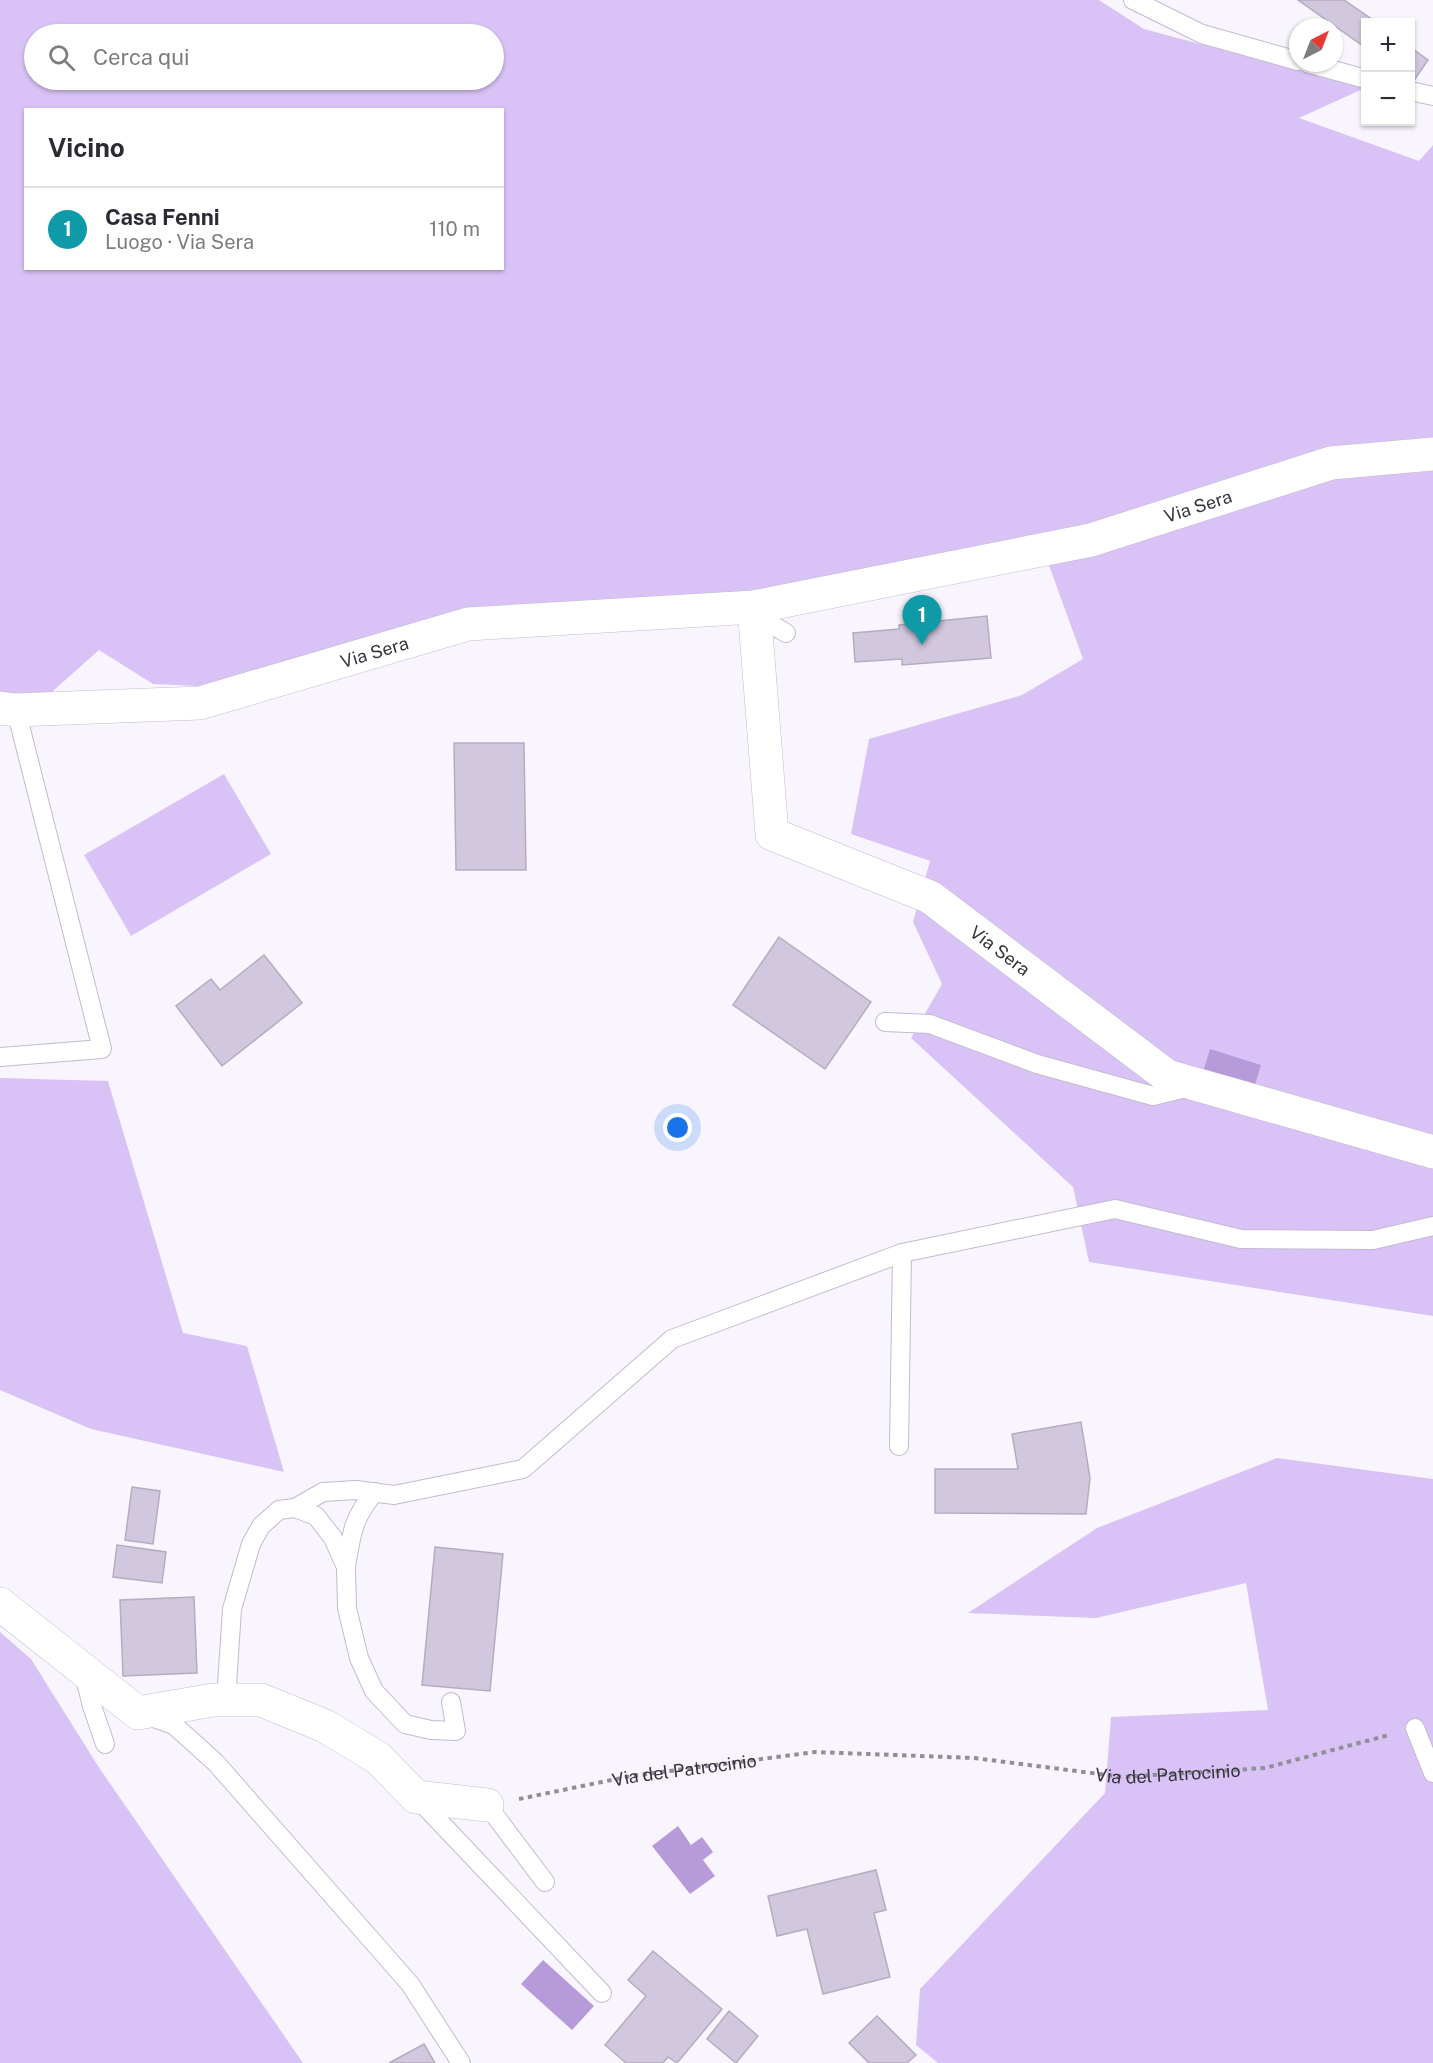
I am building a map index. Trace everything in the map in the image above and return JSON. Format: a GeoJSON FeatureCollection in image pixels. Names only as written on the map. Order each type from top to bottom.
{"type":"FeatureCollection","features":[{"type":"Feature","properties":{"kind":"street","name":"Via Sera"},"geometry":{"type":"LineString","coordinates":[[8,709],[200,704],[468,624],[754,610],[1091,540],[1331,463],[1433,454]]}},
{"type":"Feature","properties":{"kind":"street","name":"Via Sera"},"geometry":{"type":"LineString","coordinates":[[754,610],[772,834],[930,897],[1167,1076],[1433,1152]]}},
{"type":"Feature","properties":{"kind":"street"},"geometry":{"type":"LineString","coordinates":[[0,1604],[138,1713],[213,1700],[261,1700],[325,1726],[378,1758],[416,1797],[487,1805]]}},
{"type":"Feature","properties":{"kind":"lane"},"geometry":{"type":"LineString","coordinates":[[1133,0],[1202,34],[1289,58]]}},
{"type":"Feature","properties":{"kind":"lane"},"geometry":{"type":"LineString","coordinates":[[1340,72],[1361,78]]}},
{"type":"Feature","properties":{"kind":"lane"},"geometry":{"type":"LineString","coordinates":[[1415,92],[1433,96]]}},
{"type":"Feature","properties":{"kind":"lane"},"geometry":{"type":"LineString","coordinates":[[754,610],[786,633]]}},
{"type":"Feature","properties":{"kind":"lane"},"geometry":{"type":"LineString","coordinates":[[0,1057],[102,1049],[8,709]]}},
{"type":"Feature","properties":{"kind":"lane"},"geometry":{"type":"LineString","coordinates":[[885,1022],[930,1024],[1037,1064],[1153,1096],[1201,1085]]}},
{"type":"Feature","properties":{"kind":"lane"},"geometry":{"type":"LineString","coordinates":[[226,1700],[232,1609],[251,1544],[261,1526],[279,1510],[295,1508],[323,1492],[356,1490],[394,1495],[523,1469],[672,1339],[902,1253],[1115,1209],[1241,1239],[1373,1240],[1433,1226]]}},
{"type":"Feature","properties":{"kind":"lane"},"geometry":{"type":"LineString","coordinates":[[899,1446],[902,1253]]}},
{"type":"Feature","properties":{"kind":"lane"},"geometry":{"type":"LineString","coordinates":[[375,1492],[363,1506],[353,1529],[346,1567],[347,1608],[359,1658],[374,1691],[405,1724],[431,1730],[456,1731],[451,1702]]}},
{"type":"Feature","properties":{"kind":"lane"},"geometry":{"type":"LineString","coordinates":[[295,1508],[316,1516],[333,1538],[346,1567]]}},
{"type":"Feature","properties":{"kind":"lane"},"geometry":{"type":"LineString","coordinates":[[82,1669],[105,1744]]}},
{"type":"Feature","properties":{"kind":"lane"},"geometry":{"type":"LineString","coordinates":[[138,1713],[174,1725],[216,1763],[410,1983],[461,2063]]}},
{"type":"Feature","properties":{"kind":"lane"},"geometry":{"type":"LineString","coordinates":[[1414,1728],[1433,1773]]}},
{"type":"Feature","properties":{"kind":"lane"},"geometry":{"type":"LineString","coordinates":[[416,1797],[602,1993]]}},
{"type":"Feature","properties":{"kind":"lane"},"geometry":{"type":"LineString","coordinates":[[487,1805],[545,1882]]}},
{"type":"Feature","properties":{"kind":"path","name":"Via del Patrocinio"},"geometry":{"type":"LineString","coordinates":[[487,1805],[631,1776],[815,1752],[974,1758],[1123,1777],[1265,1768],[1414,1728]]}},
{"type":"Feature","properties":{"kind":"shaded area"},"geometry":{"type":"Polygon","coordinates":[[[0,0],[1099,0],[1144,29],[1289,68],[1289,72],[1305,72],[1361,87],[1361,90],[1299,118],[1419,161],[1433,145],[1433,438],[1085,530],[754,595],[466,616],[199,686],[153,684],[99,650],[45,698],[0,697],[0,0]]]}},
{"type":"Feature","properties":{"kind":"shaded area"},"geometry":{"type":"Polygon","coordinates":[[[1433,466],[1433,1316],[1089,1262],[1073,1187],[911,1038],[942,984],[913,922],[930,861],[851,834],[869,739],[1022,695],[1083,659],[1047,560],[1333,475],[1433,466]]]}},
{"type":"Feature","properties":{"kind":"shaded area"},"geometry":{"type":"Polygon","coordinates":[[[224,774],[271,854],[131,936],[84,855],[224,774]]]}},
{"type":"Feature","properties":{"kind":"shaded area"},"geometry":{"type":"Polygon","coordinates":[[[1210,1049],[1261,1065],[1254,1088],[1203,1072],[1210,1049]]]}},
{"type":"Feature","properties":{"kind":"shaded area"},"geometry":{"type":"Polygon","coordinates":[[[0,1078],[108,1081],[183,1333],[247,1346],[284,1472],[91,1429],[0,1390],[0,1078]]]}},
{"type":"Feature","properties":{"kind":"shaded area"},"geometry":{"type":"Polygon","coordinates":[[[1277,1458],[1433,1479],[1433,2063],[938,2063],[916,2045],[920,1989],[1105,1793],[1111,1717],[1268,1710],[1246,1583],[1096,1618],[968,1613],[1097,1528],[1277,1458]]]}},
{"type":"Feature","properties":{"kind":"shaded area"},"geometry":{"type":"Polygon","coordinates":[[[0,1632],[31,1659],[98,1766],[303,2063],[0,2063],[0,1632]]]}},
{"type":"Feature","properties":{"kind":"shaded area"},"geometry":{"type":"Polygon","coordinates":[[[678,1826],[691,1845],[702,1837],[713,1852],[703,1860],[715,1876],[690,1894],[652,1846],[678,1826]]]}},
{"type":"Feature","properties":{"kind":"shaded area"},"geometry":{"type":"Polygon","coordinates":[[[543,1960],[594,2006],[572,2030],[521,1984],[543,1960]]]}},
{"type":"Feature","properties":{"kind":"building"},"geometry":{"type":"Polygon","coordinates":[[[1298,0],[1344,0],[1370,18],[1361,18],[1361,44],[1343,32],[1343,18],[1324,18],[1298,0]]]}},
{"type":"Feature","properties":{"kind":"building"},"geometry":{"type":"Polygon","coordinates":[[[1415,51],[1428,60],[1415,79],[1415,51]]]}},
{"type":"Feature","properties":{"kind":"building"},"geometry":{"type":"Polygon","coordinates":[[[987,616],[991,658],[902,665],[902,659],[855,662],[853,633],[899,629],[899,625],[987,616]]]}},
{"type":"Feature","properties":{"kind":"building"},"geometry":{"type":"Polygon","coordinates":[[[454,743],[524,743],[526,870],[456,870],[454,743]]]}},
{"type":"Feature","properties":{"kind":"building"},"geometry":{"type":"Polygon","coordinates":[[[779,937],[871,1002],[825,1069],[733,1005],[779,937]]]}},
{"type":"Feature","properties":{"kind":"building"},"geometry":{"type":"Polygon","coordinates":[[[264,955],[302,1003],[222,1066],[176,1006],[211,979],[220,990],[264,955]]]}},
{"type":"Feature","properties":{"kind":"building"},"geometry":{"type":"Polygon","coordinates":[[[1081,1422],[1090,1478],[1086,1514],[935,1513],[935,1469],[1018,1469],[1012,1434],[1081,1422]]]}},
{"type":"Feature","properties":{"kind":"building"},"geometry":{"type":"Polygon","coordinates":[[[132,1487],[160,1491],[153,1544],[125,1540],[132,1487]]]}},
{"type":"Feature","properties":{"kind":"building"},"geometry":{"type":"Polygon","coordinates":[[[117,1545],[166,1552],[162,1583],[113,1577],[117,1545]]]}},
{"type":"Feature","properties":{"kind":"building"},"geometry":{"type":"Polygon","coordinates":[[[435,1547],[503,1554],[490,1691],[422,1685],[435,1547]]]}},
{"type":"Feature","properties":{"kind":"building"},"geometry":{"type":"Polygon","coordinates":[[[194,1597],[197,1673],[123,1676],[120,1600],[194,1597]]]}},
{"type":"Feature","properties":{"kind":"building"},"geometry":{"type":"Polygon","coordinates":[[[876,1870],[886,1910],[874,1913],[890,1977],[823,1994],[807,1929],[777,1936],[768,1896],[876,1870]]]}},
{"type":"Feature","properties":{"kind":"building"},"geometry":{"type":"Polygon","coordinates":[[[653,1951],[722,2009],[677,2063],[668,2057],[663,2063],[626,2063],[605,2045],[646,1996],[628,1980],[653,1951]]]}},
{"type":"Feature","properties":{"kind":"building"},"geometry":{"type":"Polygon","coordinates":[[[729,2011],[758,2036],[736,2063],[707,2039],[729,2011]]]}},
{"type":"Feature","properties":{"kind":"building"},"geometry":{"type":"Polygon","coordinates":[[[877,2016],[916,2055],[907,2063],[869,2063],[849,2043],[877,2016]]]}},
{"type":"Feature","properties":{"kind":"building"},"geometry":{"type":"Polygon","coordinates":[[[424,2044],[435,2063],[389,2063],[424,2044]]]}},
{"type":"Feature","properties":{"kind":"place","name":"Casa Fenni"},"geometry":{"type":"Point","coordinates":[922,645]}}]}
